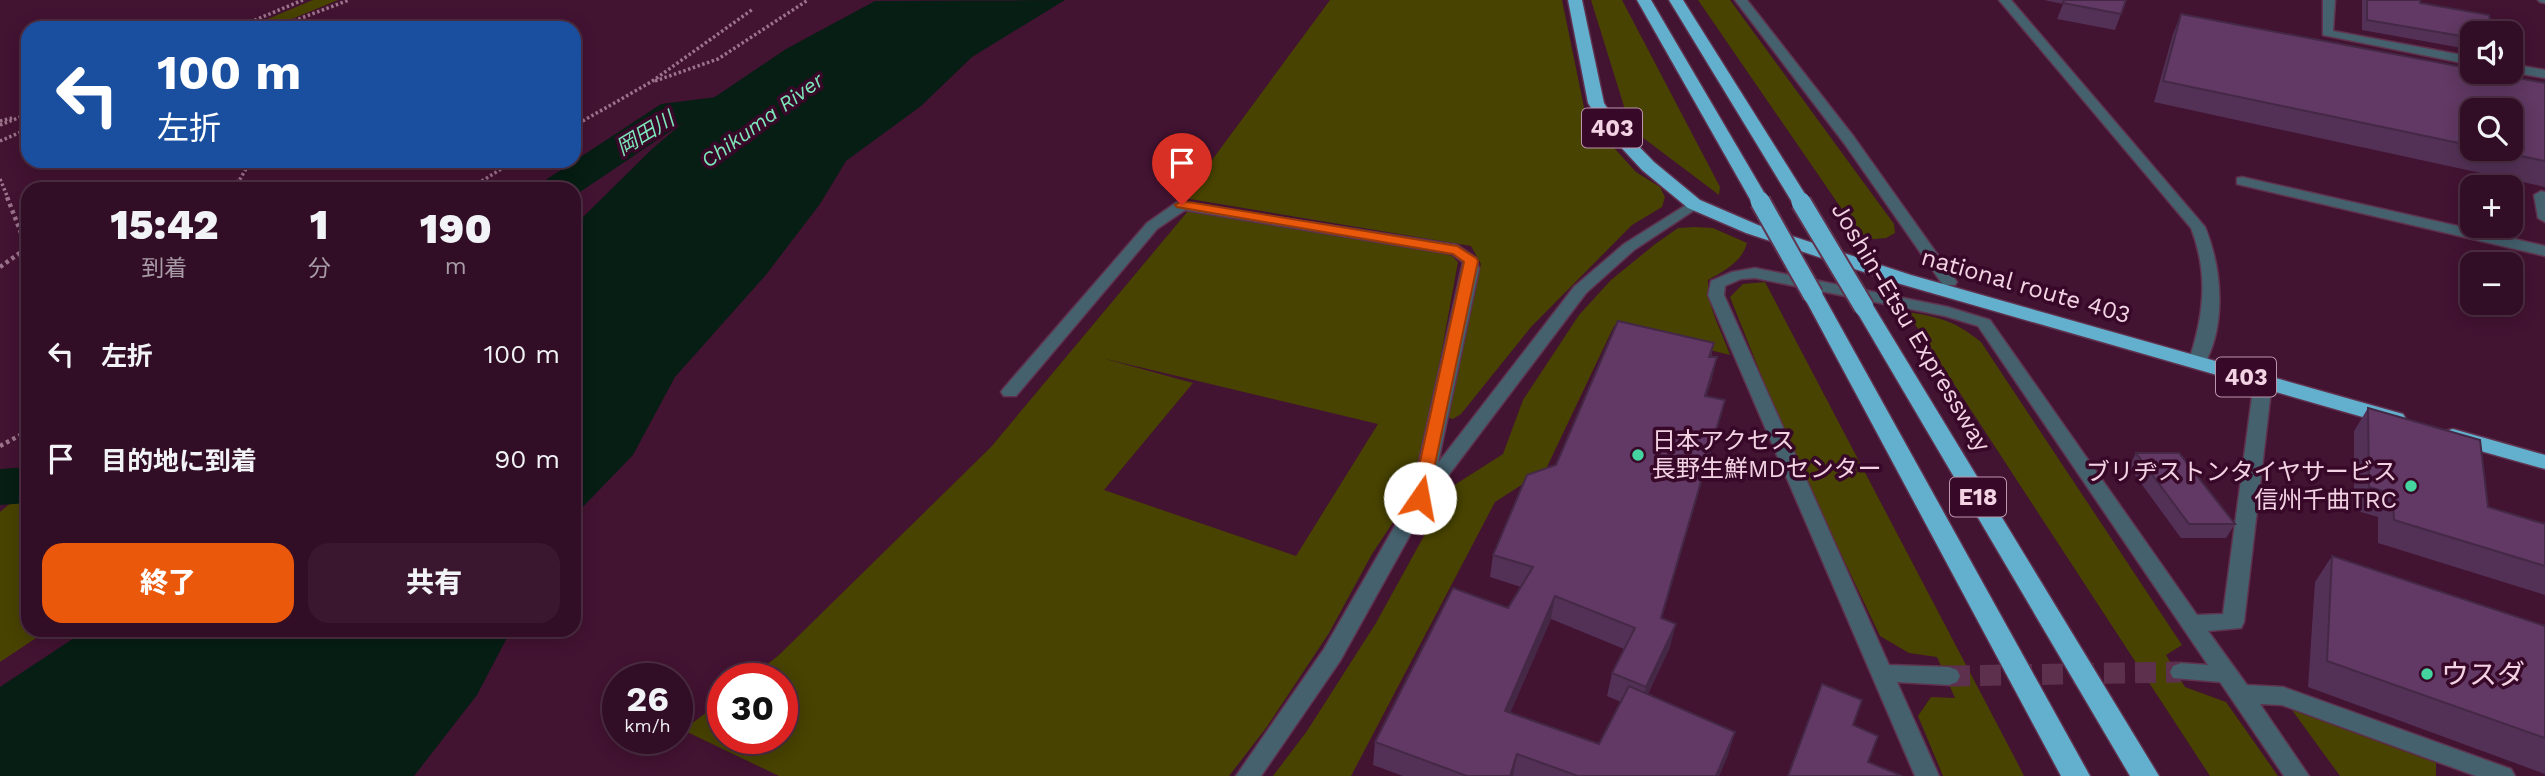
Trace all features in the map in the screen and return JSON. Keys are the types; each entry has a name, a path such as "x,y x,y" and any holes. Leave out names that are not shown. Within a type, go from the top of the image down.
{"highway":[{"name":"national route 403","path":"1575,0 1596,103 1612,128 1648,166 1694,204 1752,229 1845,260 2411,424"},
{"name":"E18","path":"1644,0 1813,295 2076,776"},
{"name":"Joshin-Etsu Expressway","path":"1676,0 1801,202 2146,776"},
{"path":"2438,431 2545,462"},
{"name":"E18","path":"2024,681 2069,776"}],"street":[{"path":"1741,0 1849,140 1949,282"},
{"path":"2005,0 2198,227 2212,262 2214,281 2203,346 2197,363"},
{"path":"2329,0 2327,33 2460,59"},
{"path":"2523,70 2545,75"},
{"path":"2242,181 2545,251"},
{"path":"2545,196 2541,195 2545,218"},
{"path":"1248,776 1332,655 1420,498 1580,289 1629,247 1694,204"},
{"path":"1010,392 1152,226 1182,205 1457,250 1471,261 1471,270 1420,498"},
{"path":"1927,776 1716,295 1717,284 1724,280 1755,273 1948,312 1984,323 2297,776"},
{"path":"2193,623 2233,622 2263,382"},
{"path":"2181,672 2227,674"},
{"path":"1882,673 1949,676"},
{"path":"2241,694 2283,696 2503,776"}],"path":[{"path":"253,21 303,0"},
{"path":"294,21 349,0"},
{"path":"650,82 682,75 723,58 808,0"},
{"path":"581,122 650,82 754,9"},
{"path":"0,123 21,117"},
{"path":"0,141 21,132"},
{"path":"236,182 239,181 244,168"},
{"path":"480,182 503,168"},
{"path":"0,179 21,233"},
{"path":"0,267 21,252"},
{"path":"0,446 21,435"}],"shaded area":[{"path":"313,0 338,0 287,21 263,21"},
{"path":"1330,0 1562,0 1586,117 1636,172 1660,187 1665,197 1662,207 1632,225 1531,327 1461,414 1453,419 1445,417 1444,412 1481,264 1471,246 1184,198"},
{"path":"1591,0 1622,0 1720,187 1719,195 1642,137 1627,116"},
{"path":"1698,0 1730,0 1894,224 1895,233 1886,238 1863,240"},
{"path":"1188,211 1441,253 1452,256 1458,262 1417,486 1372,554 1329,633 1266,728 1229,776 779,776 733,754 798,754 798,663 769,663 991,447","holes":["1102,358 1378,424 1296,556 1104,490 1193,383"]},
{"path":"1678,228 1713,228 1747,243 1737,261 1708,280 1712,309 1730,355 1614,326 1546,469 1495,502 1351,776 1273,776 1307,731 1376,623 1441,505 1456,484 1503,454 1523,400 1579,315 1611,280 1654,245"},
{"path":"1765,282 2024,776 1943,776 1918,716 1931,697 1955,698 1937,657 1909,653 1880,636 1787,440 1730,297 1743,284"},
{"path":"1907,312 1947,321 1981,342 2182,645 2166,655 2185,687 2226,702 2278,776 2210,776"},
{"path":"21,501 21,637 38,637 0,662 0,512 12,502"},
{"path":"2292,710 2436,763 2436,776 2340,776"},
{"path":"707,712 707,742 693,735 693,722"}],"water":[{"name":"Chikuma River","path":"1065,0 972,57 921,106 846,161 820,204 765,276 675,377 633,455 581,509 581,219 652,149 706,103 786,49 875,1"},
{"path":"75,637 507,637 477,695 414,776 0,776 0,687"}],"building":[{"path":"2064,0 2126,0 2121,14 2063,3"},
{"path":"2367,0 2420,0 2420,3 2489,15 2490,21 2460,21 2460,36 2367,20"},
{"path":"2181,14 2460,67 2460,84 2523,84 2523,79 2545,83 2545,161 2523,157 2523,98 2460,98 2460,143 2163,81"},
{"path":"1618,321 1714,343 1709,357 1717,357 1705,396 1725,400 1661,618 1676,624 1646,687 1612,673 1635,628 1555,596 1505,711 1599,744 1629,686 1735,732 1716,776 1578,776 1517,754 1510,776 1467,776 1375,742 1453,588 1508,608 1533,567 1493,555 1527,475 1556,465"},
{"path":"2368,408 2480,440 2488,507 2545,524 2545,566 2394,520 2393,494 2369,487"},
{"path":"2136,453 2179,453 2235,524 2189,524"},
{"name":"ウスダ","path":"2332,556 2545,626 2545,738 2327,661"},
{"path":"1822,684 1862,700 1853,725 1878,736 1868,762 1902,776 1788,776"}],"waterway":[{"name":"岡田川","path":"569,182 674,112 764,102"},
{"name":"岡田川","path":"0,487 21,486"}],"tunnel":[{"path":"1949,676 2181,672"}],"place":[{"name":"日本アクセス 長野生鮮MDセンター","path":"1638,455"},
{"name":"ブリヂストンタイヤサービス 信州千曲TRC","path":"2411,486"},
{"name":"ウスダ","path":"2427,674"}],"route":[{"path":"1182,205 1457,250 1471,261 1420,498"}]}
